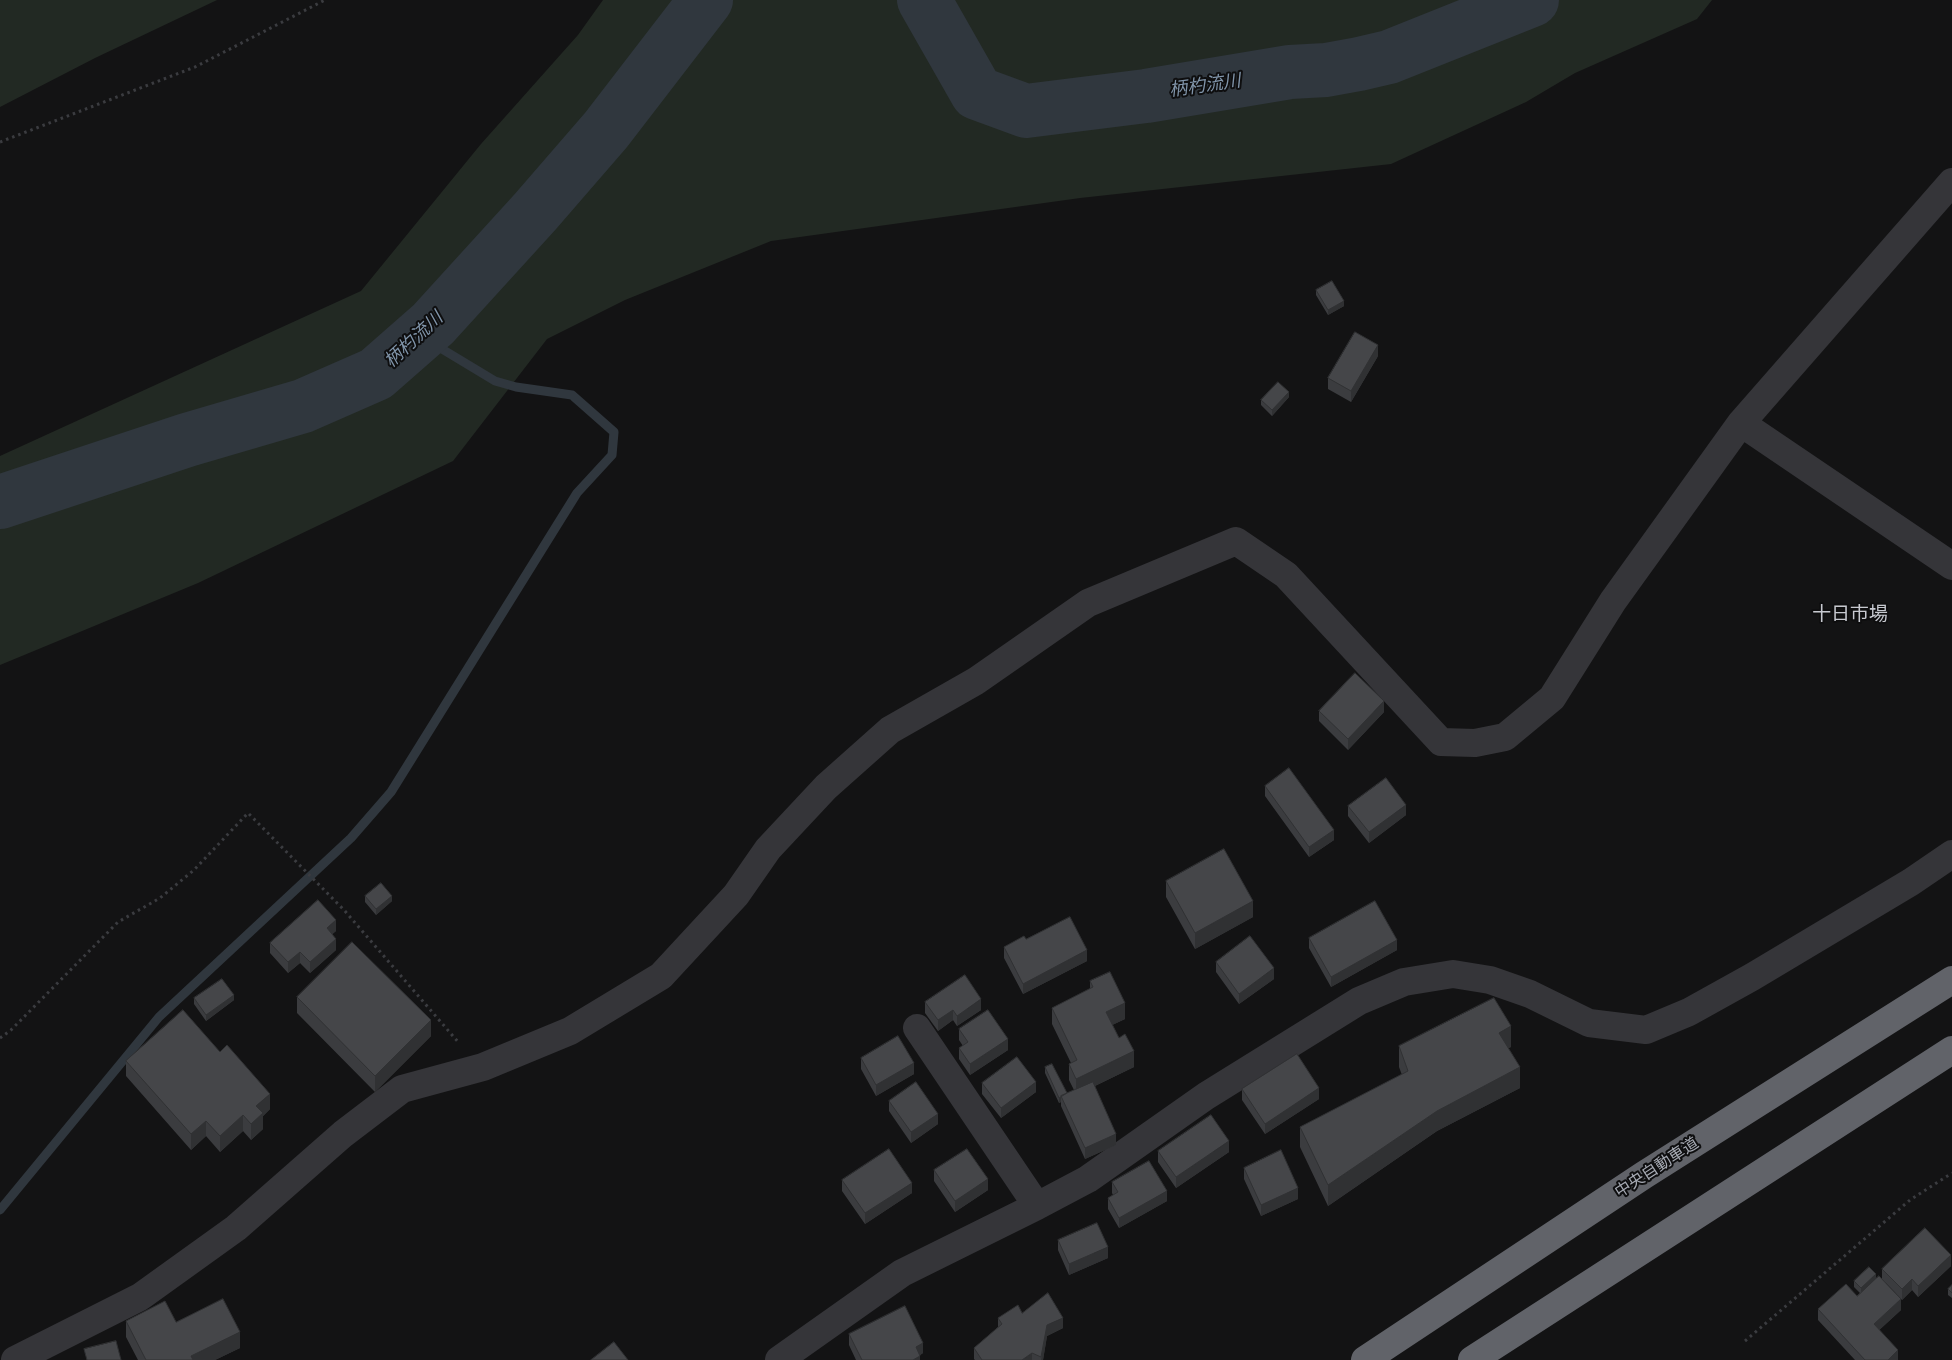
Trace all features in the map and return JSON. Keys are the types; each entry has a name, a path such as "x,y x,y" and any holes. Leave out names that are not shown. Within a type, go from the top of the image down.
{"highway":[{"name":"中央自動車道","path":"1365,1360 1644,1175 1952,980"},
{"path":"1472,1360 1952,1050"}],"street":[{"path":"15,1360 140,1297 236,1228 343,1134 402,1089 483,1067 570,1031 661,976 736,895 768,849 781,835 826,787 890,730 976,681 1088,603 1236,541 1286,575 1441,742 1475,743 1505,737 1552,698 1613,600 1741,423 1952,182"},
{"path":"1741,423 1952,566"},
{"path":"779,1360 902,1273 1088,1179 1206,1096 1359,1001 1404,982 1453,974 1490,980 1530,994 1588,1023 1646,1030 1689,1012 1752,977 1911,882 1952,854"},
{"path":"917,1028 1037,1206"}],"path":[{"path":"0,142 195,67 325,0"},
{"path":"0,1038 11,1030 118,922 160,898 194,870 248,812 344,910 456,1039 483,1067"},
{"path":"1745,1341 1910,1200 1952,1173"}],"shaded area":[{"path":"0,0 217,0 95,58 0,107"},
{"path":"603,0 1712,0 1697,19 1575,73 1526,102 1391,164 1080,198 771,241 625,300 547,339 453,461 198,583 0,665 0,456 361,291 481,144 578,35"}],"building":[{"path":"1332,281 1344,301 1328,310 1316,290"},
{"path":"1355,332 1378,345 1351,391 1328,378"},
{"path":"1278,382 1289,392 1272,410 1261,400"},
{"path":"1355,673 1384,701 1348,739 1319,711"},
{"path":"1289,768 1334,830 1309,847 1265,786"},
{"path":"1386,778 1406,805 1369,832 1348,806"},
{"path":"1224,849 1253,901 1195,933 1166,881"},
{"path":"381,883 392,896 376,909 365,896"},
{"path":"318,900 336,920 327,928 336,939 310,962 300,952 288,962 270,943"},
{"path":"1375,901 1397,940 1331,977 1309,938"},
{"path":"1070,917 1087,950 1023,984 1004,947 1024,936 1026,939"},
{"path":"1250,936 1274,968 1239,994 1216,962"},
{"path":"352,942 431,1020 375,1076 297,997"},
{"path":"1110,972 1125,1003 1106,1012 1119,1038 1125,1034 1134,1051 1076,1079 1069,1064 1077,1060 1052,1008 1093,987 1090,981"},
{"path":"965,975 981,999 957,1016 953,1010 938,1020 925,1002"},
{"path":"222,979 234,995 206,1015 194,998"},
{"path":"1494,998 1511,1026 1499,1033 1520,1067 1437,1111 1328,1185 1300,1127 1408,1071 1399,1046"},
{"path":"183,1010 220,1052 227,1045 270,1094 256,1106 263,1113 251,1124 243,1115 220,1136 206,1121 191,1134 126,1061"},
{"path":"988,1010 1008,1039 970,1064 959,1048 968,1042 959,1029"},
{"path":"898,1036 914,1063 876,1085 861,1058"},
{"path":"1297,1054 1319,1088 1265,1124 1242,1089"},
{"path":"1017,1057 1036,1082 1001,1108 982,1083"},
{"path":"1052,1064 1067,1093 1059,1098 1045,1067"},
{"path":"916,1082 938,1114 911,1132 889,1101"},
{"path":"1093,1082 1116,1134 1085,1148 1061,1096"},
{"path":"1211,1115 1229,1141 1176,1177 1158,1151"},
{"path":"889,1149 912,1183 865,1213 842,1180"},
{"path":"967,1149 988,1179 955,1201 934,1170"},
{"path":"1281,1150 1298,1188 1261,1205 1244,1168"},
{"path":"1149,1161 1167,1191 1119,1218 1108,1198 1118,1192 1112,1182"},
{"path":"1097,1223 1108,1247 1069,1264 1058,1240"},
{"path":"1925,1228 1951,1255 1918,1286 1912,1279 1902,1289 1882,1269"},
{"path":"1869,1267 1876,1274 1861,1288 1854,1281"},
{"path":"1879,1276 1901,1299 1874,1324 1898,1350 1888,1360 1865,1360 1818,1309 1846,1284 1857,1296"},
{"path":"1952,1285 1952,1293 1948,1289"},
{"path":"1048,1293 1063,1318 1047,1325 1041,1357 1032,1353 1022,1360 982,1360 974,1348 1002,1324 998,1318 1018,1305 1022,1313"},
{"path":"223,1299 240,1332 191,1356 193,1360 146,1360 126,1321 165,1301 176,1322"},
{"path":"905,1306 923,1343 916,1347 920,1356 913,1360 862,1360 849,1334"},
{"path":"116,1341 121,1360 87,1360 84,1349"},
{"path":"614,1342 628,1360 591,1360"}],"waterway":[{"name":"柄杓流川","path":"0,502 187,440 303,406 376,374 433,324 535,212 606,130 706,0"},
{"name":"柄杓流川","path":"924,0 977,93 1026,111 1146,96 1290,72 1326,70 1359,64 1389,57 1532,0"},
{"path":"0,1210 159,1017 351,838 391,792 577,493 612,455 614,432 572,395 516,387 495,381 421,335"}],"district":[{"name":"十日市場","path":"1850,615"}]}
